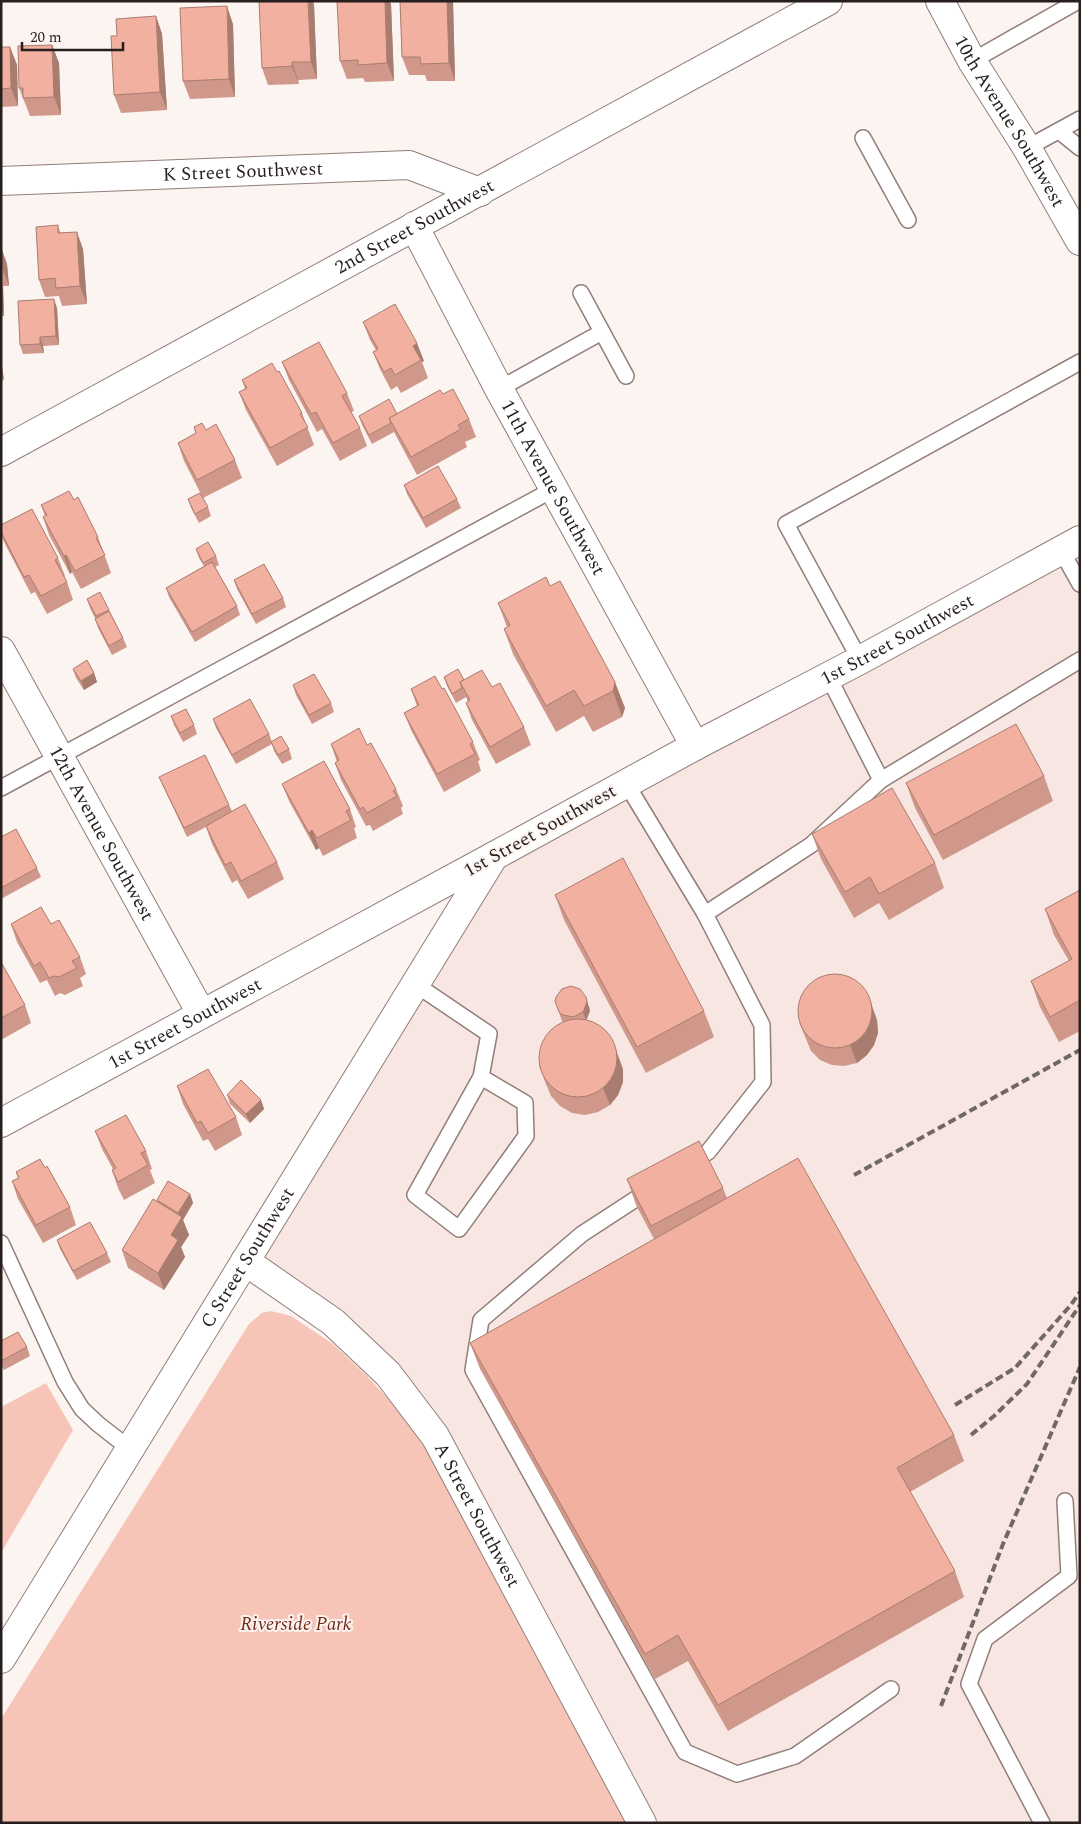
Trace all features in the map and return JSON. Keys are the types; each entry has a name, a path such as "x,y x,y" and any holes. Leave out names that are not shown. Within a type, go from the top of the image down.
{"street":[{"name":"2nd Street Southwest","path":"1,452 828,1"},
{"name":"10th Avenue Southwest","path":"940,1 972,61 1027,148 1080,241"},
{"name":"K Street Southwest","path":"1,180 409,166 480,192"},
{"name":"11th Avenue Southwest","path":"414,226 499,388 695,746"},
{"name":"1st Street Southwest","path":"1,1123 626,783 860,660 1070,545"},
{"name":"12th Avenue Southwest","path":"1,651 201,1014"},
{"name":"C Street Southwest","path":"1,1659 494,856"},
{"name":"A Street Southwest","path":"245,1261 333,1322 388,1374 435,1436 642,1823"}],"lane":[{"path":"972,61 1078,1"},
{"path":"1027,148 1080,119"},
{"path":"1059,131 1080,148"},
{"path":"863,138 908,220"},
{"path":"581,293 626,376"},
{"path":"499,388 602,332"},
{"path":"860,660 786,524 1080,362"},
{"path":"1,788 554,489"},
{"path":"1070,545 1080,584"},
{"path":"705,914 811,846 881,780 1080,660"},
{"path":"828,676 881,780"},
{"path":"626,783 705,914 762,1026 763,1082 708,1152 677,1172"},
{"path":"415,984 489,1034 482,1077 415,1195 459,1229 526,1136 525,1103 482,1077"},
{"path":"661,1182 582,1234 481,1320 472,1370 685,1752 736,1774 795,1756 891,1689"},
{"path":"1,1243 65,1382 82,1409 130,1449"},
{"path":"1042,1823 969,1684 985,1639 1069,1576 1065,1502"}],"shaded area":[{"path":"1080,540 1080,1823 642,1823 388,1374 245,1261 494,856"}],"green space":[{"name":"Riverside Park","path":"271,1311 291,1316 333,1344 366,1375 405,1417 427,1451 478,1542 629,1823 1,1823 1,1719 249,1324 262,1313"},
{"path":"46,1383 73,1430 1,1553 1,1407"}],"building":[{"path":"259,1 308,1 311,62 292,62 292,66 262,68"},
{"path":"337,1 385,1 387,63 358,65 358,60 340,61"},
{"path":"400,1 447,1 449,63 421,64 420,57 402,57"},
{"path":"227,6 229,79 183,81 180,8"},
{"path":"156,16 160,92 114,95 111,36 117,36 116,19"},
{"path":"52,45 54,97 23,98 23,88 19,88 18,46"},
{"path":"1,47 10,47 11,88 1,89"},
{"path":"58,225 58,233 77,232 80,286 56,288 55,278 39,280 36,227"},
{"path":"54,299 56,336 40,337 40,344 20,345 18,301"},
{"path":"395,304 417,343 413,346 421,360 395,375 391,368 384,372 373,352 378,349 363,322"},
{"path":"319,342 347,393 342,396 360,428 333,443 316,412 311,414 282,362"},
{"path":"272,363 277,372 279,371 308,427 270,448 239,392 247,388 242,380"},
{"path":"453,389 469,419 458,425 461,429 411,457 389,418 440,390 443,394"},
{"path":"389,399 397,414 389,418 391,423 369,435 359,416"},
{"path":"202,423 206,430 216,424 235,460 197,480 178,443 196,433 194,427"},
{"path":"438,466 457,499 423,518 404,485"},
{"path":"69,491 74,500 78,497 105,555 75,571 66,555 64,556 43,517 47,515 41,505"},
{"path":"200,493 208,507 195,514 188,499"},
{"path":"32,509 58,558 55,560 67,582 41,596 29,575 24,577 1,532 1,525"},
{"path":"208,542 216,556 203,563 196,549"},
{"path":"212,562 237,606 192,632 166,588"},
{"path":"264,564 283,598 252,614 234,580"},
{"path":"546,577 550,586 560,581 615,682 613,691 584,706 574,690 546,706 504,629 510,625 498,603"},
{"path":"100,592 109,610 96,616 87,599"},
{"path":"109,611 123,638 109,646 95,619"},
{"path":"87,660 94,673 81,681 73,669"},
{"path":"458,669 464,680 460,682 462,688 452,694 444,677"},
{"path":"482,670 492,687 500,683 524,727 490,747 466,703 470,700 460,682"},
{"path":"314,674 331,703 309,715 293,685"},
{"path":"435,676 442,689 444,688 473,742 470,744 475,754 437,774 404,713 419,705 411,689"},
{"path":"250,699 269,734 232,755 213,719"},
{"path":"186,709 194,725 180,733 171,716"},
{"path":"1016,724 1044,776 934,835 906,783"},
{"path":"359,728 367,745 371,743 396,789 393,791 397,796 367,813 363,807 360,809 335,763 339,760 331,744"},
{"path":"281,736 289,749 278,755 271,742"},
{"path":"205,755 229,805 184,828 159,777"},
{"path":"324,761 350,809 346,811 351,820 317,838 312,830 309,833 282,784"},
{"path":"892,788 935,863 879,894 870,877 845,892 812,834"},
{"path":"245,804 277,862 241,881 231,862 225,865 206,826"},
{"path":"16,829 37,868 1,888 1,837"},
{"path":"623,858 704,1011 637,1047 555,895"},
{"path":"1080,890 1080,1000 1050,1017 1031,981 1072,959 1045,909"},
{"path":"41,907 51,924 59,920 80,957 72,961 77,968 59,977 49,978 40,962 34,966 11,924"},
{"path":"1,962 25,1005 1,1018"},
{"path":"835,974 849,977 861,985 869,997 872,1011 869,1025 861,1037 849,1045 835,1048 821,1045 809,1037 801,1025 798,1011 801,997 809,985 821,977"},
{"path":"571,986 580,989 587,1002 583,1012 573,1017 559,1012 555,1001 562,989"},
{"path":"578,1019 593,1022 610,1036 614,1043 617,1058 614,1073 600,1090 593,1094 578,1097 563,1094 546,1080 542,1073 539,1058 542,1043 556,1026 563,1022"},
{"path":"208,1069 236,1117 208,1133 201,1121 197,1123 177,1086"},
{"path":"241,1080 261,1100 246,1114 227,1095"},
{"path":"126,1115 146,1151 141,1153 148,1165 118,1182 112,1170 116,1168 95,1131"},
{"path":"699,1141 723,1188 651,1226 627,1179"},
{"path":"798,1158 954,1435 897,1468 955,1571 718,1705 678,1635 645,1654 470,1343"},
{"path":"40,1159 45,1168 47,1166 70,1207 36,1225 12,1181 19,1178 16,1172"},
{"path":"168,1181 190,1194 178,1213 157,1200"},
{"path":"153,1199 182,1217 171,1235 178,1240 158,1273 122,1250"},
{"path":"90,1222 107,1253 73,1271 57,1240"},
{"path":"18,1332 27,1347 1,1361 1,1341"}],"railway":[{"path":"854,1175 1080,1050"},
{"path":"955,1405 1015,1368 1080,1292"},
{"path":"971,1435 1027,1384 1080,1305"},
{"path":"941,1706 1003,1544 1080,1367"}]}
